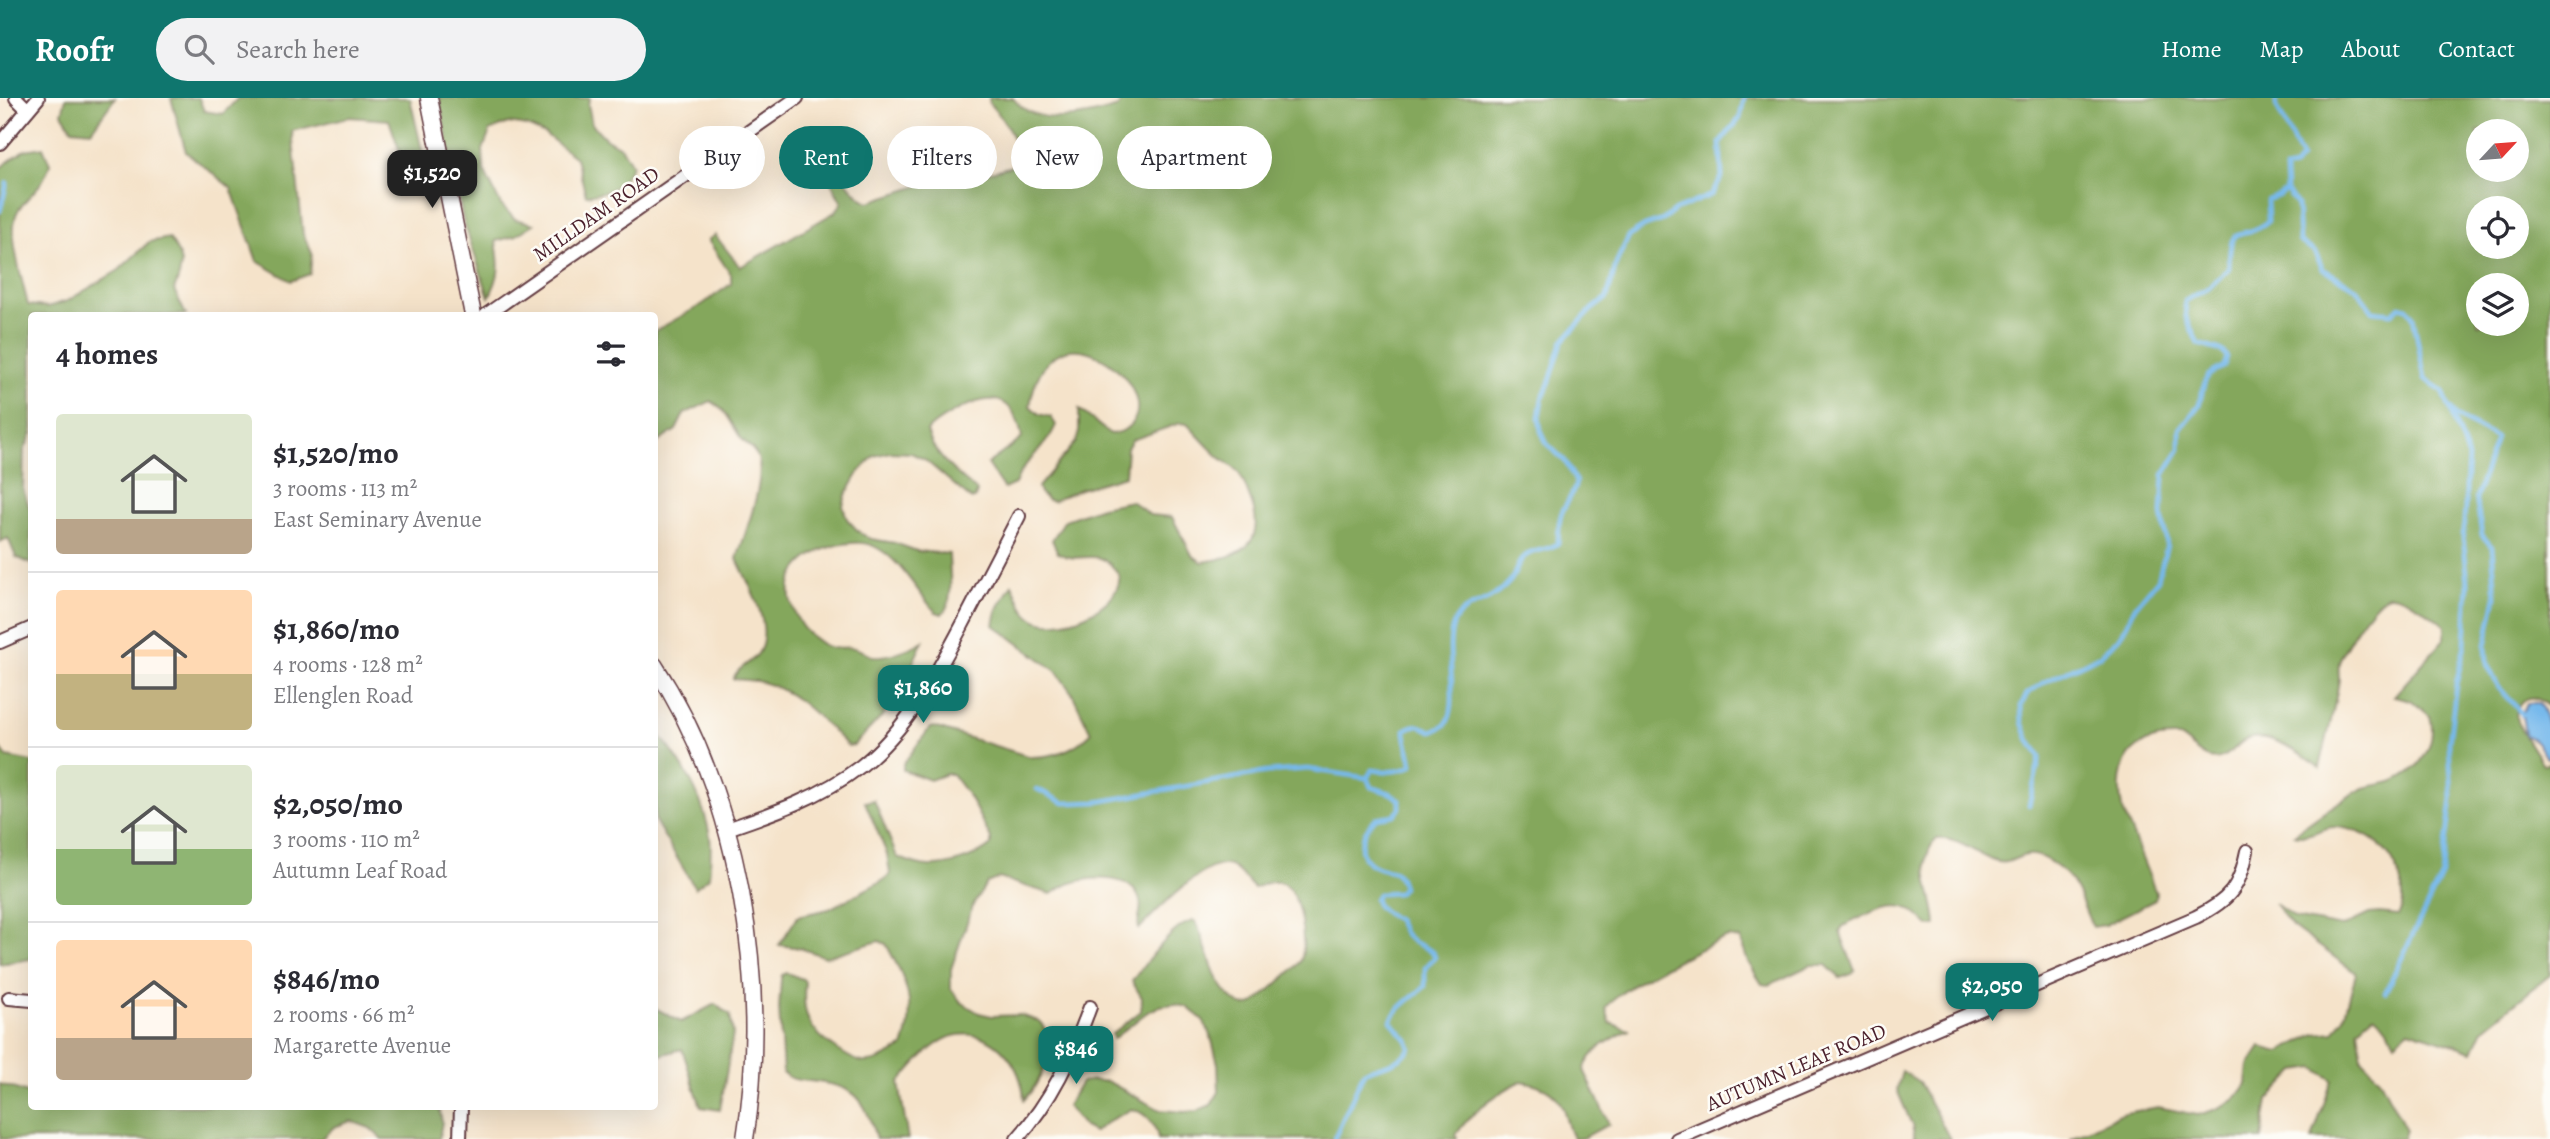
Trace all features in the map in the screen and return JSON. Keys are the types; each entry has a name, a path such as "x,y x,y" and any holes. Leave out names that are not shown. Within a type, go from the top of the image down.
{"street":[{"path":"16,98 28,110"},
{"path":"0,144 38,98"},
{"path":"429,98 472,312"},
{"name":"MILLDAM ROAD","path":"490,312 797,98"},
{"path":"727,829 785,809 819,793 860,766 889,741 910,715 940,668 1019,516"},
{"path":"0,642 28,630"},
{"path":"658,672 688,728 727,829 740,887 750,946 754,1009 753,1070 745,1139"},
{"name":"AUTUMN LEAF ROAD","path":"1678,1139 2216,907 2242,877 2247,850"},
{"path":"9,998 28,1000"},
{"path":"1017,1139 1036,1118 1062,1077 1090,1007"},
{"path":"460,1139 461,1110"}],"green space":[{"path":"66,98 115,98 91,131 72,129 62,113"},
{"path":"171,98 199,98 204,111 223,114 238,98 410,98 427,172 420,191 408,176 389,120 349,117 292,131 303,234 312,253 310,274 291,281 257,261 231,188 186,152"},
{"path":"439,98 590,98 588,104 592,124 605,138 622,148 632,165 614,188 586,195 576,158 545,134 527,126 508,123 490,131 483,150 484,171 501,205 515,219 534,224 515,236 496,241 498,270 489,297 463,220"},
{"path":"989,98 1013,98 1023,108 1035,114 1062,118 1118,107 1122,98 2550,98 2550,710 2545,703 2533,698 2522,701 2516,713 2518,724 2543,764 2550,763 2550,856 2547,869 2550,876 2550,975 2483,1029 2473,1051 2409,1030 2395,1042 2387,1027 2374,1015 2358,1029 2362,1059 2378,1076 2406,1130 2403,1139 2312,1139 2332,1080 2315,1068 2296,1071 2268,1100 2262,1139 2070,1139 2120,1114 2158,1107 2198,1115 2217,1109 2235,1100 2247,1084 2249,1065 2261,1047 2280,1052 2315,1034 2334,1032 2344,1017 2356,973 2292,926 2274,903 2295,918 2342,927 2369,914 2398,915 2401,908 2403,891 2398,872 2379,844 2359,833 2336,827 2308,834 2294,834 2362,789 2403,777 2419,764 2429,747 2432,727 2430,716 2411,700 2394,696 2445,638 2445,626 2410,602 2389,595 2368,614 2341,656 2335,701 2320,768 2283,744 2261,738 2242,742 2227,754 2214,759 2197,752 2179,737 2149,741 2130,755 2120,778 2122,808 2156,893 2155,900 2105,925 2093,927 2072,882 2048,860 2027,855 2007,862 1998,862 1951,840 1937,839 1930,848 1926,869 1936,925 1929,926 1912,911 1895,906 1877,910 1843,926 1840,932 1855,971 1852,974 1840,978 1826,965 1811,965 1769,985 1762,984 1748,962 1740,939 1728,937 1662,968 1614,999 1606,1008 1610,1023 1629,1030 1597,1050 1584,1070 1609,1124 1583,1138 1572,1137 1563,1109 1555,1096 1544,1088 1521,1081 1493,1097 1477,1111 1462,1126 1456,1135 1457,1139 1158,1139 1150,1120 1132,1109 1094,1132 1084,1127 1067,1106 1081,1082 1109,1082 1160,1110 1185,1112 1197,1111 1211,1105 1219,1092 1218,1064 1210,1033 1202,1019 1187,1007 1174,1004 1160,1006 1146,1013 1113,1039 1112,1034 1141,1011 1142,998 1132,981 1160,945 1178,928 1195,921 1220,984 1235,1001 1246,1006 1260,998 1301,960 1301,920 1290,889 1277,882 1254,888 1233,868 1220,865 1195,877 1139,929 1140,901 1136,892 1121,882 1090,879 1068,884 1051,894 999,878 987,883 973,905 951,969 951,989 961,1002 979,1013 992,1016 1020,1015 1039,1021 1047,1032 1049,1044 1043,1070 1024,1100 1018,1074 1004,1052 995,1044 972,1035 949,1037 925,1054 899,1083 908,1139 876,1139 867,1112 855,1095 837,1086 795,1079 783,1073 779,1008 781,979 782,975 787,973 803,979 804,1004 809,1022 820,1036 840,1052 867,1062 884,1058 903,1047 909,1018 908,994 886,944 879,941 825,957 800,948 779,945 798,916 829,909 886,879 890,874 887,854 865,802 874,800 897,857 917,864 944,865 962,860 991,845 991,839 970,798 952,774 930,780 903,770 903,764 930,728 1031,757 1064,751 1091,733 1072,693 1056,671 994,625 997,610 1012,584 1025,611 1042,622 1056,623 1087,615 1111,597 1118,586 1119,575 1111,565 1097,557 1075,558 1058,553 1052,540 1065,520 1101,507 1131,501 1150,515 1172,517 1192,555 1202,562 1228,556 1247,546 1256,528 1251,501 1236,470 1219,457 1187,424 1180,423 1132,440 1127,448 1125,476 1080,489 1053,501 1040,493 1038,487 1076,442 1079,409 1110,434 1127,428 1137,410 1133,391 1120,373 1102,358 1080,350 1059,354 1041,371 1030,406 1039,414 1051,417 1056,425 1015,484 1004,489 987,464 1022,438 1013,412 998,401 989,400 967,406 927,431 941,457 977,491 975,499 971,499 924,459 911,453 890,452 874,456 860,471 846,495 843,506 847,519 859,532 871,539 895,543 917,551 949,554 950,595 942,614 936,612 888,555 879,549 859,543 826,549 797,568 790,588 791,600 802,627 818,641 835,648 851,647 878,656 899,652 923,641 900,691 888,710 854,745 848,746 808,708 786,692 761,682 733,679 738,671 756,656 763,642 762,617 737,559 758,490 759,463 756,454 741,438 725,413 711,401 684,414 676,430 658,442 658,329 703,304 731,284 731,275 708,240 715,235 740,267 835,212 842,203 834,189 853,189 869,202 909,189 997,189 997,170 1011,166 1011,189 1103,189 1103,126 1011,126 1011,136 989,103"},
{"path":"43,147 50,164 40,184 19,209 15,218 16,256 28,305 48,307 67,301 119,270 149,242 169,238 180,257 180,275 174,290 185,312 28,312 28,442 24,451 23,489 28,503 28,563 16,557 8,538 0,542 0,168 24,150"},
{"path":"658,737 661,737 685,772 707,823 711,846 709,877 695,888 658,826"},
{"path":"0,748 7,757 28,761 28,959 0,964"},
{"path":"715,1004 730,1015 733,1034 720,1110 701,1107 682,1049 658,1056 658,1010 681,1022"},
{"path":"1902,1071 1919,1082 1950,1139 1915,1139 1897,1090"},
{"path":"0,1084 28,1093 28,1110 440,1110 442,1122 439,1139 382,1139 370,1128 351,1121 334,1127 321,1139 0,1139"}],"water":[{"path":"2527,703 2539,703 2543,710 2549,729 2550,757 2547,758 2536,743 2525,735 2522,714"}],"waterway":[{"path":"1334,1139 1364,1072 1402,1057 1410,1047 1391,1021 1401,1007 1425,986 1425,968 1435,957 1432,951 1413,942 1397,920 1378,907 1375,899 1378,894 1398,893 1403,887 1395,872 1370,864 1361,845 1370,824 1376,818 1394,815 1400,808 1400,800 1390,793 1371,787 1367,778 1372,770 1398,771 1412,765 1405,730 1412,726 1437,730 1445,725 1450,717 1451,636 1453,625 1460,614 1489,599 1503,588 1511,580 1524,557 1558,543 1561,516 1576,482 1565,461 1547,444 1539,417 1542,399 1562,342 1590,311 1607,298 1617,261 1629,236 1645,226 1663,220 1675,210 1711,195 1722,177 1720,143 1740,118 1744,98"},
{"path":"2029,805 2040,757 2022,722 2021,706 2027,694 2044,682 2099,656 2121,636 2135,607 2158,579 2167,545 2162,514 2164,475 2180,449 2180,429 2199,405 2205,381 2209,375 2224,366 2227,357 2222,351 2198,344 2186,317 2185,301 2210,287 2229,268 2234,237 2268,221 2267,200 2286,190 2285,169 2294,167 2301,158 2276,105 2276,98"},
{"path":"0,211 7,183"},
{"path":"2286,190 2297,204 2299,241 2314,251 2323,269 2356,288 2373,311 2392,313 2400,306 2407,308 2413,317 2425,379 2443,391 2468,458 2463,537 2468,582 2465,644 2456,684 2449,743 2452,799 2442,874 2385,993"},
{"path":"2451,409 2456,416 2496,438 2476,498 2482,535 2492,547 2496,597 2486,645 2487,664 2498,686 2522,714"},
{"path":"1037,789 1064,803 1097,802 1267,772 1308,769 1367,778"}]}
